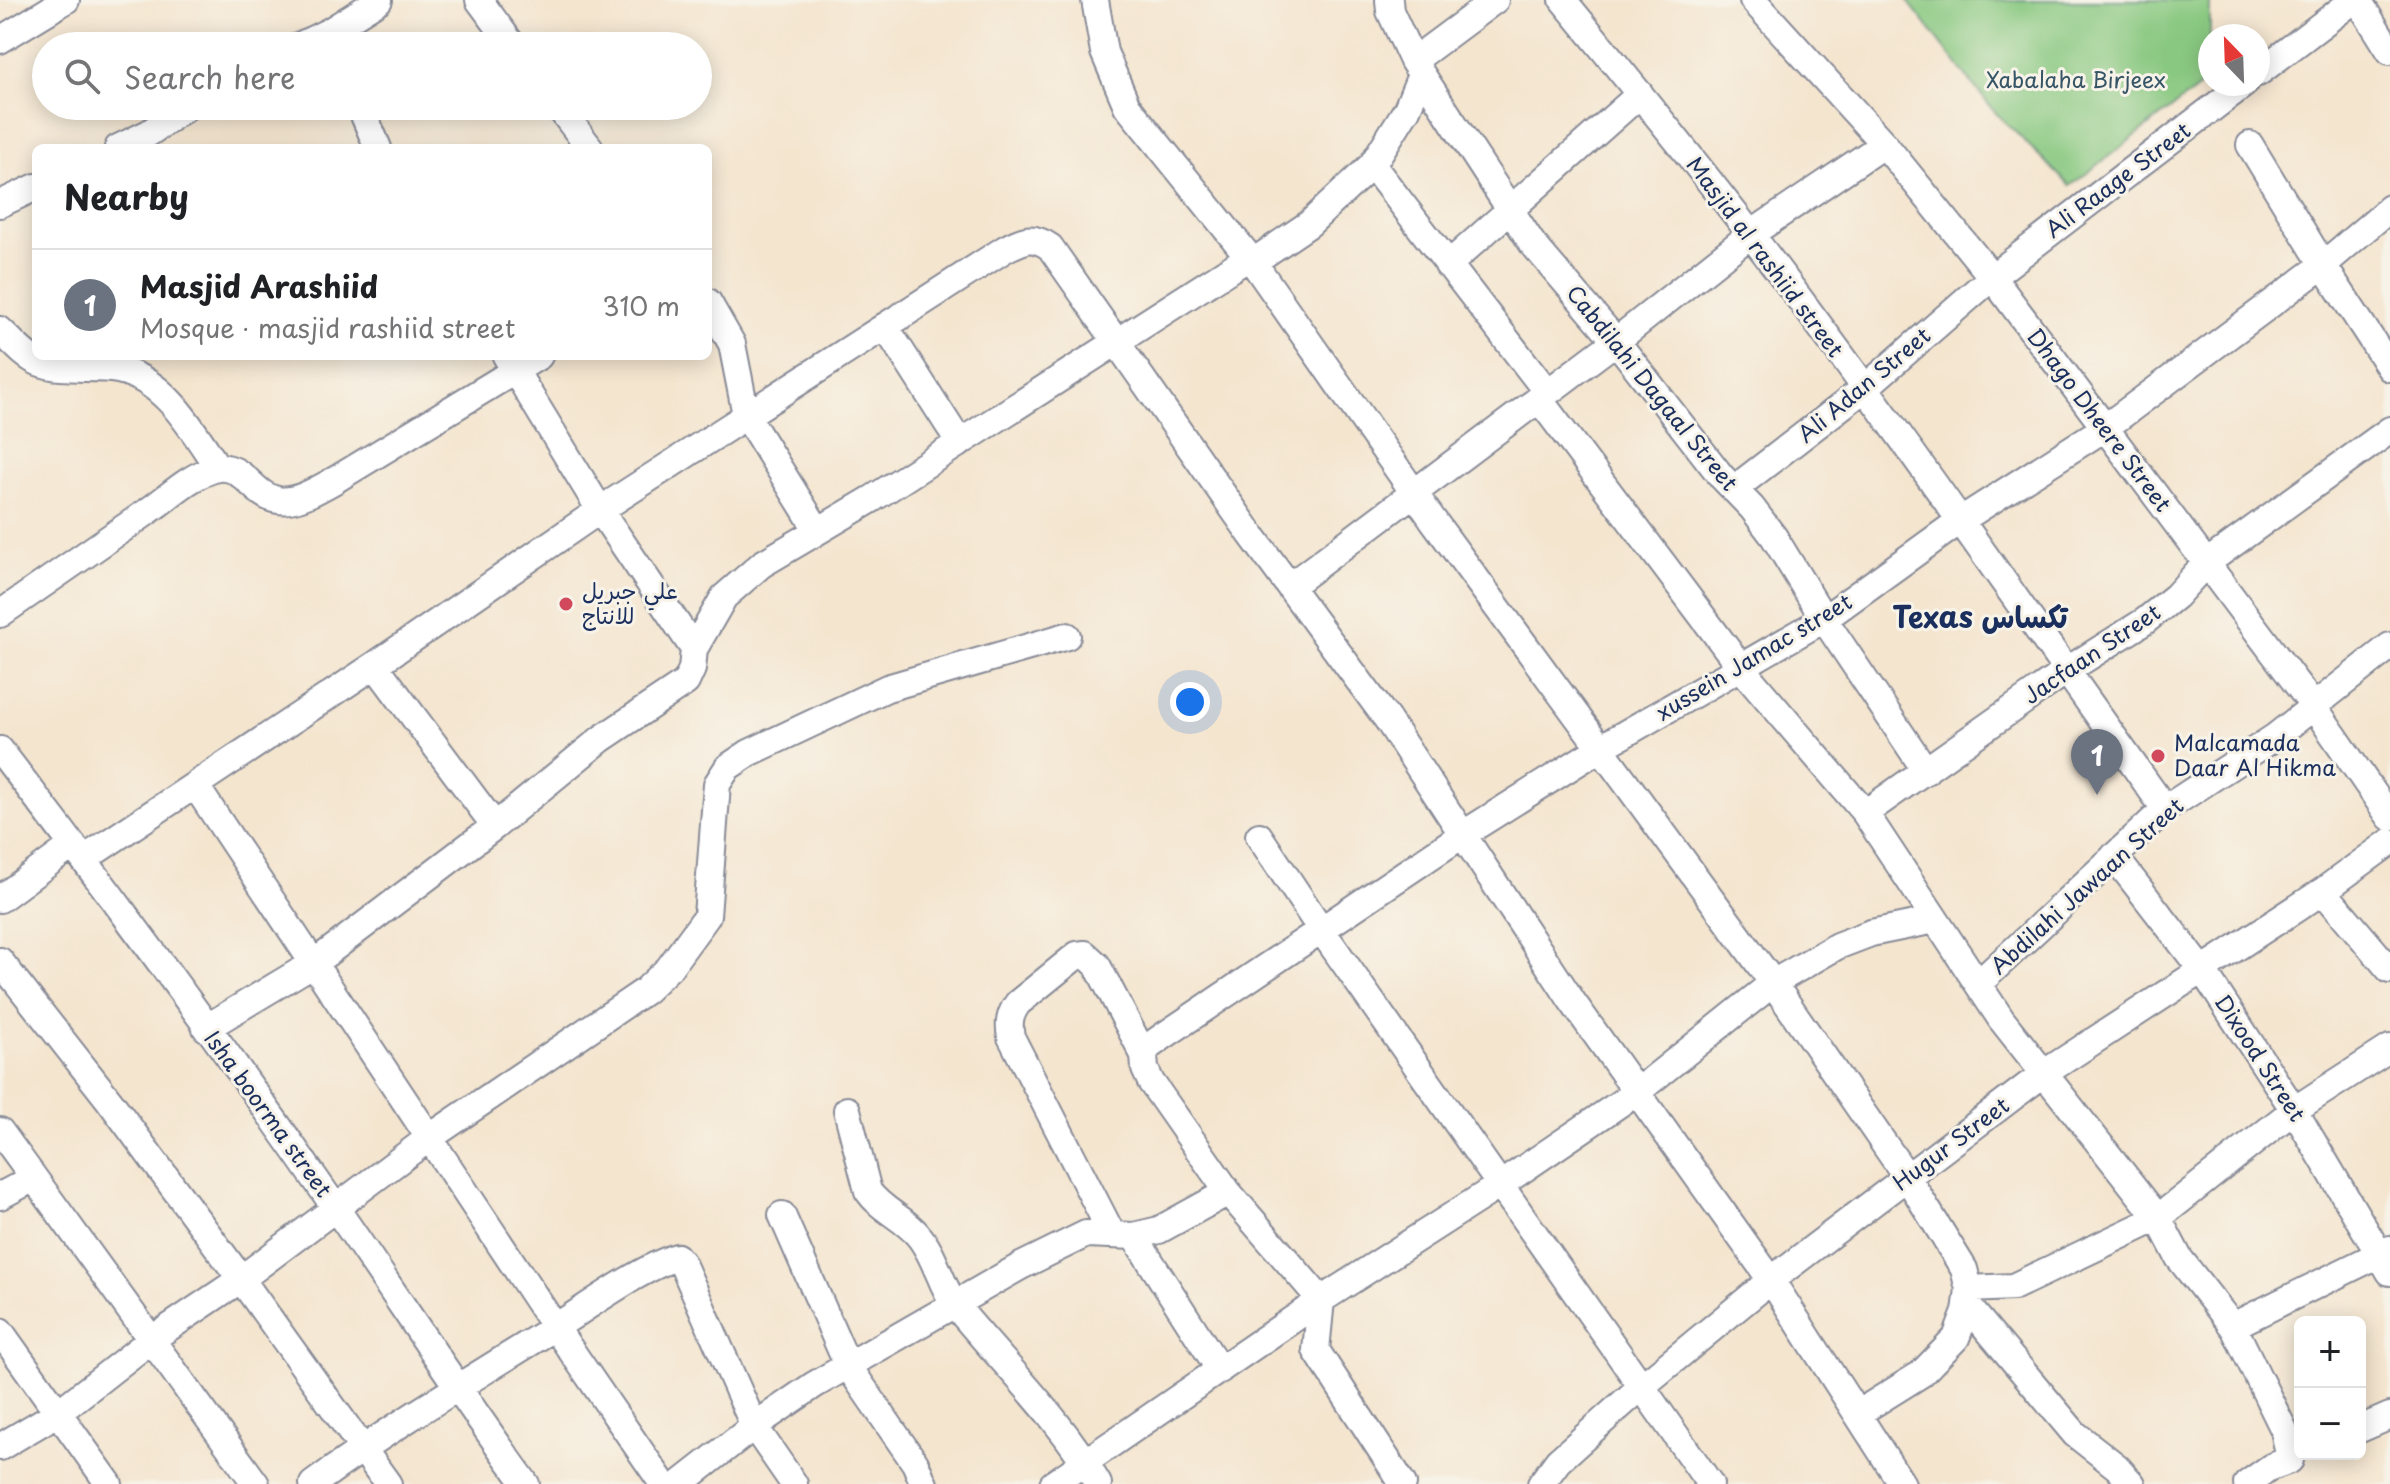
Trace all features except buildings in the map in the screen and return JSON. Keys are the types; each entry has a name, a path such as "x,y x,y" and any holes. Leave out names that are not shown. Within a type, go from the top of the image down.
{"street":[{"path":"0,40 66,0"},
{"path":"341,32 379,0"},
{"path":"479,0 503,32"},
{"path":"1095,0 1104,52 1127,106 1251,260 1415,494 1773,983 1907,1177 1964,1269 1968,1297 1956,1338 1921,1374 1857,1414"},
{"name":"Cabdilahi Dagaal Street","path":"1389,0 1390,11 1417,68 1532,243 1616,341 1721,476 1774,537 1824,619 1926,771"},
{"path":"206,1028 314,963 495,826 601,739 686,682 692,669 694,649 724,597 762,564 1309,224 1372,165 1407,109 1417,68 1495,0"},
{"name":"Masjid al rashiid street","path":"1563,0 1751,234 1961,520 2165,809"},
{"name":"Dhago Dheere Street","path":"1753,0 1884,144 1992,277 2314,707 2390,817"},
{"path":"2270,64 2356,0 2390,51"},
{"path":"1448,265 1640,94"},
{"name":"Ali Raage Street","path":"1992,277 2228,96"},
{"path":"155,140 174,120"},
{"path":"366,120 376,144"},
{"path":"569,120 587,144"},
{"path":"1290,586 1616,341 1751,234 1884,144"},
{"path":"2250,145 2390,368"},
{"path":"1372,165 1742,669 1865,813 1978,984 2043,1074 2158,1218 2179,1258 2234,1328 2284,1430 2285,1466 2247,1484"},
{"path":"0,204 32,189"},
{"name":"xussein Jamac street","path":"1144,1055 1148,1047 1162,1037 1462,835 1602,747 1824,619 1961,520 2106,427 2323,265 2390,208"},
{"path":"0,899 195,785 600,510 885,326 1026,238 1039,240 1050,247 1387,719 1572,1001 1771,1280 1902,1484"},
{"name":"Ali Adan Street","path":"1734,489 1865,388 1992,277"},
{"path":"712,309 732,344 746,415 818,531"},
{"path":"885,326 960,443"},
{"path":"0,330 32,358"},
{"path":"35,360 63,367 123,363 182,414 218,468"},
{"path":"0,614 192,478 218,468 240,472 260,492 277,500 303,497 335,480 511,364 600,510 694,649"},
{"name":"Jacfaan Street","path":"1865,813 2066,671 2145,621 2176,596 2205,564 2390,430"},
{"path":"0,1447 59,1412 152,1339 241,1279 429,1138 623,1006 669,968 707,916 717,784 728,767 749,753 887,688 1067,636"},
{"name":"Abdilahi Jawaan Street","path":"1978,984 2165,809 2264,745 2390,646"},
{"path":"375,665 495,826"},
{"name":"Isha boorma street","path":"0,750 79,852 336,1209 456,1388 526,1484"},
{"path":"195,785 663,1484"},
{"path":"1259,836 1322,931 1710,1484"},
{"name":"Hugur Street","path":"1541,1484 1558,1461 1641,1387 1771,1280 2043,1074 2323,891 2390,842"},
{"name":"Dixood Street","path":"2114,856 2203,971 2387,1259"},
{"path":"2323,891 2390,970"},
{"path":"1053,1484 1092,1473 1220,1370 1638,1091 1773,983 1837,946 1871,933 1935,920"},
{"path":"1220,1370 1123,1235 1011,1037 1008,1026 1011,1013 1018,1003 1077,955 1085,954 1097,965 1144,1055 1145,1069 1151,1082 1228,1192 1321,1300 1316,1350 1403,1484"},
{"path":"0,961 109,1100 388,1484"},
{"path":"1968,1297 2013,1287 2158,1218 2294,1110 2390,1048"},
{"path":"847,1110 868,1191 874,1200 919,1236 954,1303 1035,1394 1092,1473"},
{"path":"0,1131 256,1484"},
{"path":"0,1196 34,1178"},
{"path":"680,1484 754,1426 848,1366 1057,1247 1086,1234 1123,1235 1159,1230 1228,1192"},
{"path":"782,1215 848,1366 915,1463 924,1484"},
{"path":"313,1484 456,1388 643,1274 677,1257 754,1426 794,1484"},
{"path":"2234,1328 2245,1320 2387,1259"},
{"path":"1968,1297 2075,1434 2117,1467 2132,1484"},
{"path":"0,1331 109,1484"},
{"path":"2366,1426 2390,1416"}],"green space":[{"name":"Xabalaha Birjeex","path":"1907,0 2210,0 2210,24 2198,24 2198,88 2070,186 1993,110"}],"place":[{"name":"علي جبريل للانتاج","path":"566,604"},
{"name":"Malcamada Daar Al Hikma","path":"2158,756"},
{"name":"Masjid Arashiid","path":"2097,795"}],"district":[{"name":"Texas تكساس","path":"1980,618"}]}
